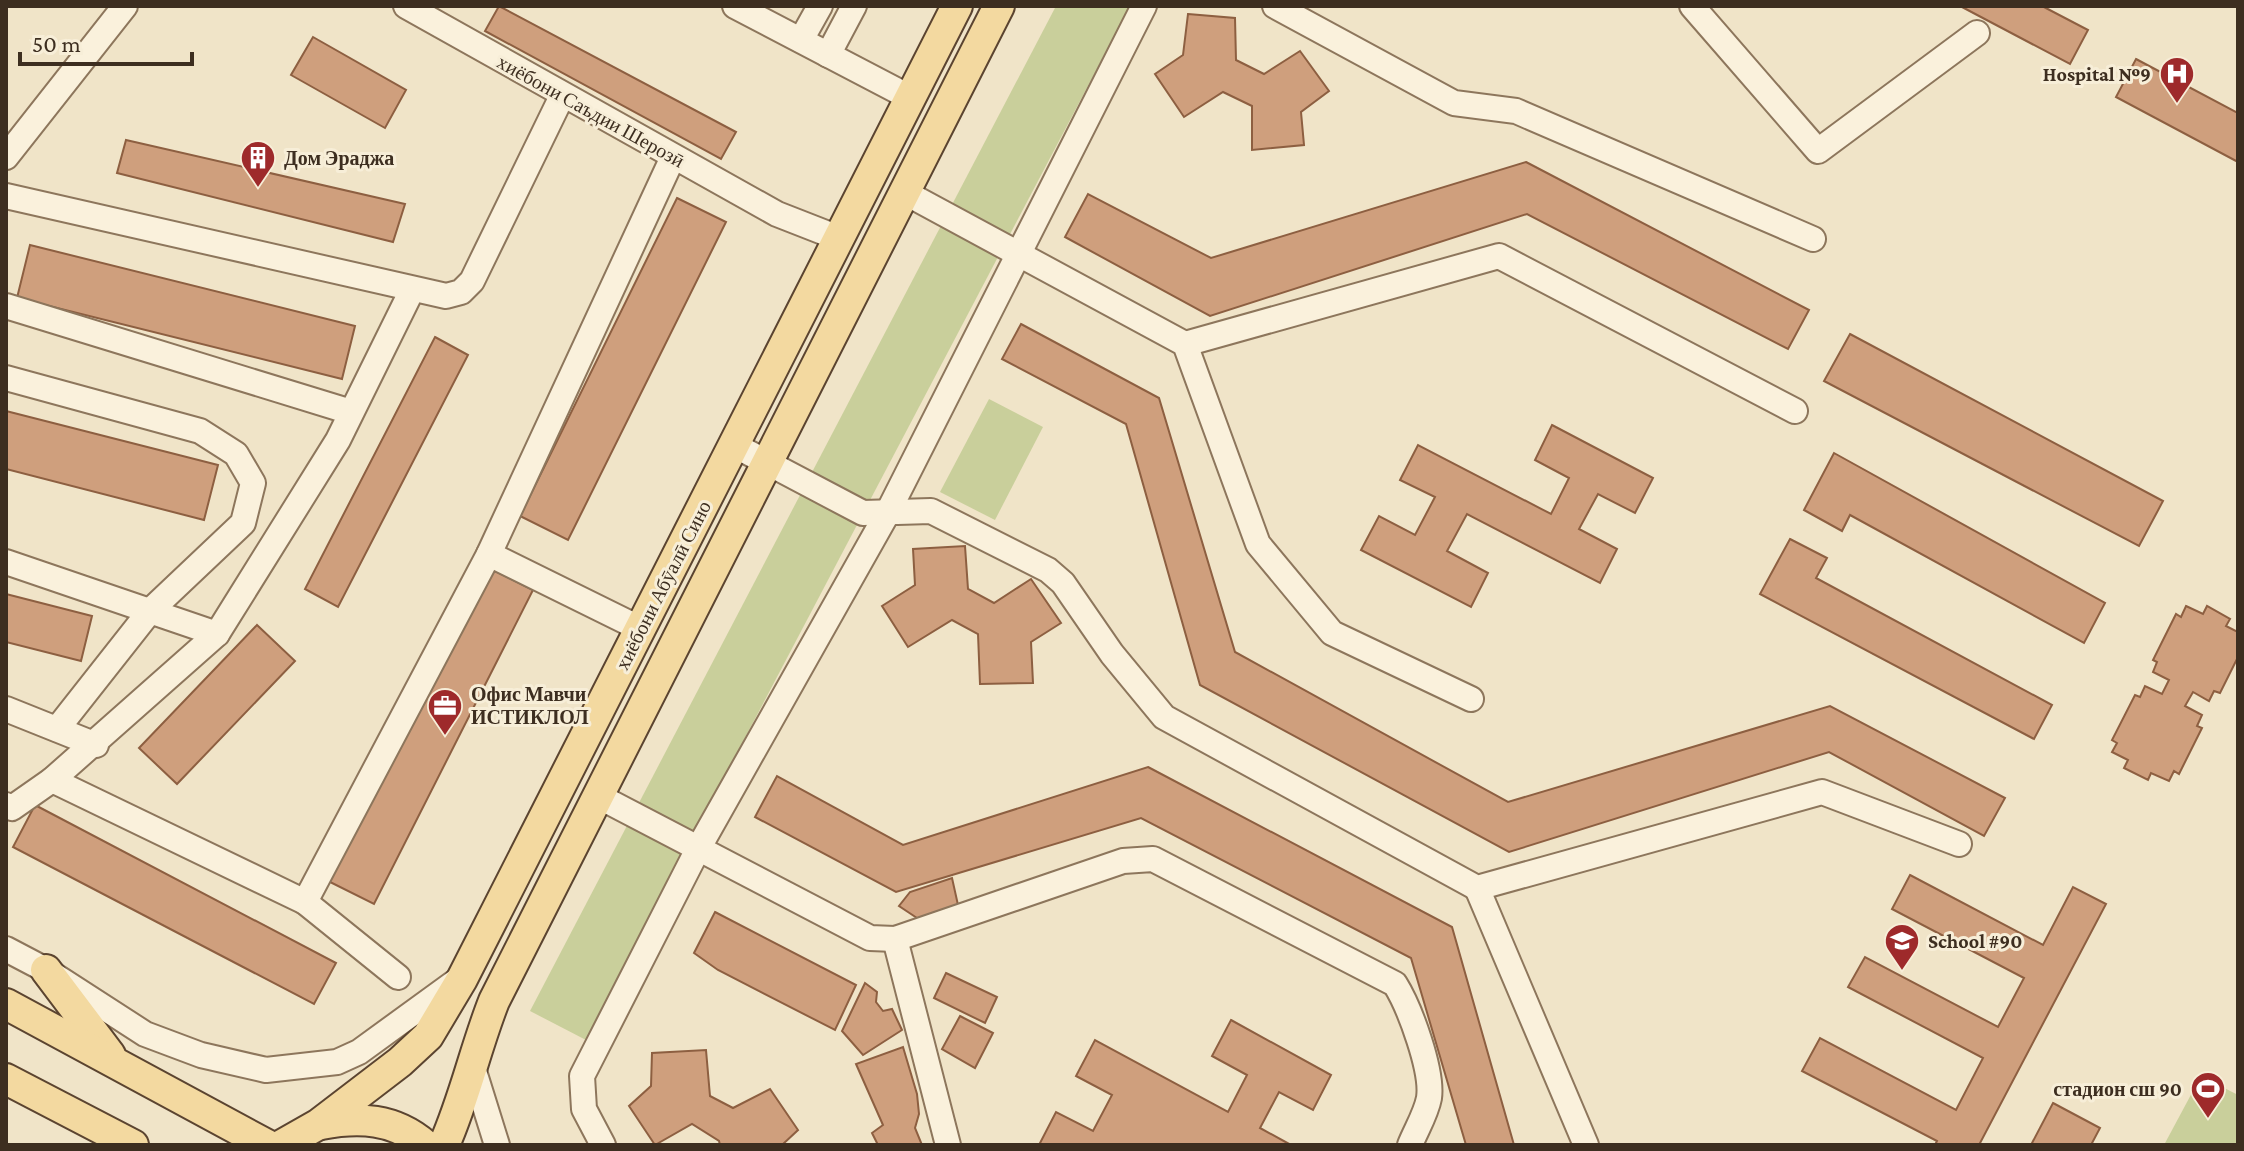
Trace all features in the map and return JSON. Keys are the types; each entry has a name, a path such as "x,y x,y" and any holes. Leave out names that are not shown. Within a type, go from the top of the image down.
{"main road":[{"name":"хиёбони Абӯалӣ Сино","path":"282,1145 319,1124 400,1062 428,1036 463,976 957,6"},
{"name":"хиёбони Абӯалӣ Сино","path":"444,1145 494,1001 999,6"},
{"path":"46,970 116,1063"},
{"path":"6,1004 267,1145"},
{"path":"7,1081 133,1145"},
{"name":"хиёбони Абӯалӣ Сино","path":"319,1124 351,1118 384,1122 414,1136 425,1145"}],"street":[{"path":"6,157 125,6"},
{"name":"хиёбони Саъдии Шерозӣ","path":"406,6 777,214 841,239"},
{"path":"735,6 911,98"},
{"path":"801,40 820,6"},
{"path":"828,55 854,6"},
{"path":"603,1145 584,1109 582,1076 698,849 888,512 1144,6"},
{"path":"1275,6 1454,103 1516,111 1813,239"},
{"path":"1692,6 1818,151 1977,33"},
{"path":"6,196 446,296 461,292 472,281 562,96"},
{"path":"305,902 489,554 673,157"},
{"path":"904,192 1185,344 1258,544 1332,633 1471,699"},
{"path":"1185,344 1499,256 1795,411"},
{"path":"8,811 96,745 217,634 351,412 412,290"},
{"path":"6,306 351,412"},
{"path":"6,378 200,431 236,454 253,483 243,523 150,611 57,729"},
{"path":"734,445 863,513 931,511 1048,570 1063,583 1112,654 1164,717 1477,888 1586,1145"},
{"path":"489,554 641,629"},
{"path":"6,562 217,634"},
{"path":"6,709 96,745"},
{"path":"52,780 305,902 398,977"},
{"path":"1477,888 1822,792 1959,844"},
{"path":"598,796 870,938 895,939 1123,861 1153,859 1395,984 1406,1002 1430,1087 1428,1102 1410,1145"},
{"path":"895,939 948,1145"},
{"path":"6,949 46,970 145,1034 201,1055 266,1070 337,1062 359,1052 463,976"},
{"path":"473,1068 497,1145"}],"green space":[{"path":"1056,6 1130,6 586,1040 530,1011"},
{"path":"989,399 1043,427 995,520 940,492"},
{"name":"стадион сш 90","path":"2201,1076 2238,1095 2238,1145 2164,1145"}],"building":[{"path":"499,6 736,132 721,159 485,31"},
{"path":"2042,6 2088,30 2070,64 1962,7"},
{"path":"1188,14 1235,18 1236,60 1264,74 1300,51 1329,91 1301,112 1304,145 1252,150 1252,106 1223,92 1184,117 1155,74 1183,55"},
{"path":"313,37 406,90 385,128 291,75"},
{"name":"Hospital №9","path":"2136,59 2238,113 2238,162 2116,97"},
{"name":"Дом Эраджа","path":"126,140 405,204 393,242 117,173"},
{"path":"1526,162 1809,310 1788,349 1527,214 1210,316 1065,237 1088,194 1211,258"},
{"path":"677,198 726,222 568,540 520,516"},
{"path":"30,245 355,326 342,379 17,298"},
{"path":"1021,324 1159,398 1235,652 1508,802 1830,706 2005,798 1984,836 1829,752 1509,852 1200,685 1126,424 1002,359"},
{"path":"1850,334 2163,501 2139,546 1824,381"},
{"path":"435,337 468,355 338,607 305,589"},
{"path":"6,411 218,465 204,520 6,469"},
{"path":"1552,425 1653,478 1635,513 1598,494 1579,529 1617,549 1600,583 1467,514 1447,551 1488,573 1471,607 1361,550 1379,516 1415,535 1435,497 1400,480 1418,445 1551,514 1569,478 1535,460"},
{"path":"1834,453 2105,603 2084,643 1850,515 1842,531 1804,510"},
{"path":"1790,539 1827,558 1816,578 2052,705 2034,739 1760,594"},
{"path":"965,546 968,589 994,603 1031,579 1061,623 1031,642 1033,683 980,684 978,634 952,620 908,647 882,606 915,585 913,549"},
{"path":"487,567 533,590 374,904 328,881"},
{"path":"6,594 92,616 81,661 6,642"},
{"path":"2186,606 2203,614 2207,606 2230,619 2226,626 2238,632 2238,657 2220,693 2214,691 2209,701 2193,692 2185,706 2202,715 2197,726 2202,728 2179,774 2174,771 2169,781 2151,773 2148,780 2124,768 2128,760 2112,752 2117,743 2112,740 2135,695 2140,697 2145,686 2162,694 2169,680 2153,672 2157,662 2153,660 2176,614 2181,617"},
{"path":"257,625 295,661 177,784 139,748"},
{"path":"1148,767 1452,927 1514,1145 1466,1145 1411,958 1141,818 896,892 755,817 777,776 903,845"},
{"path":"35,805 336,963 314,1004 13,847"},
{"path":"1910,875 2043,945 2073,887 2106,904 1979,1145 1935,1145 1937,1141 1802,1071 1820,1038 1956,1110 1983,1058 1848,987 1865,957 1998,1027 2024,978 1892,909"},
{"path":"952,878 960,914 926,924 899,906 910,892"},
{"path":"715,912 856,985 835,1030 718,970 694,953"},
{"path":"946,973 997,997 985,1023 934,998"},
{"path":"865,983 877,992 876,1002 883,1011 892,1009 902,1030 863,1055 842,1031"},
{"path":"960,1016 993,1033 975,1068 942,1049"},
{"path":"1231,1020 1331,1075 1313,1110 1279,1092 1260,1128 1291,1145 1039,1145 1056,1112 1093,1131 1112,1095 1076,1076 1095,1040 1228,1112 1247,1075 1212,1056"},
{"path":"903,1047 917,1094 919,1114 915,1128 922,1145 878,1145 872,1133 883,1125 856,1064"},
{"path":"706,1050 710,1096 733,1108 770,1089 798,1130 782,1145 720,1145 719,1141 692,1124 655,1145 629,1106 651,1086 652,1053"},
{"path":"2053,1103 2100,1128 2091,1145 2031,1145"}],"place":[{"name":"Hospital №9","path":"2177,105"},
{"name":"Дом Эраджа","path":"258,189"},
{"name":"Офис Мавчи ИСТИКЛОЛ","path":"445,737"},
{"name":"School #90","path":"1902,972"},
{"name":"стадион сш 90","path":"2208,1120"}]}
